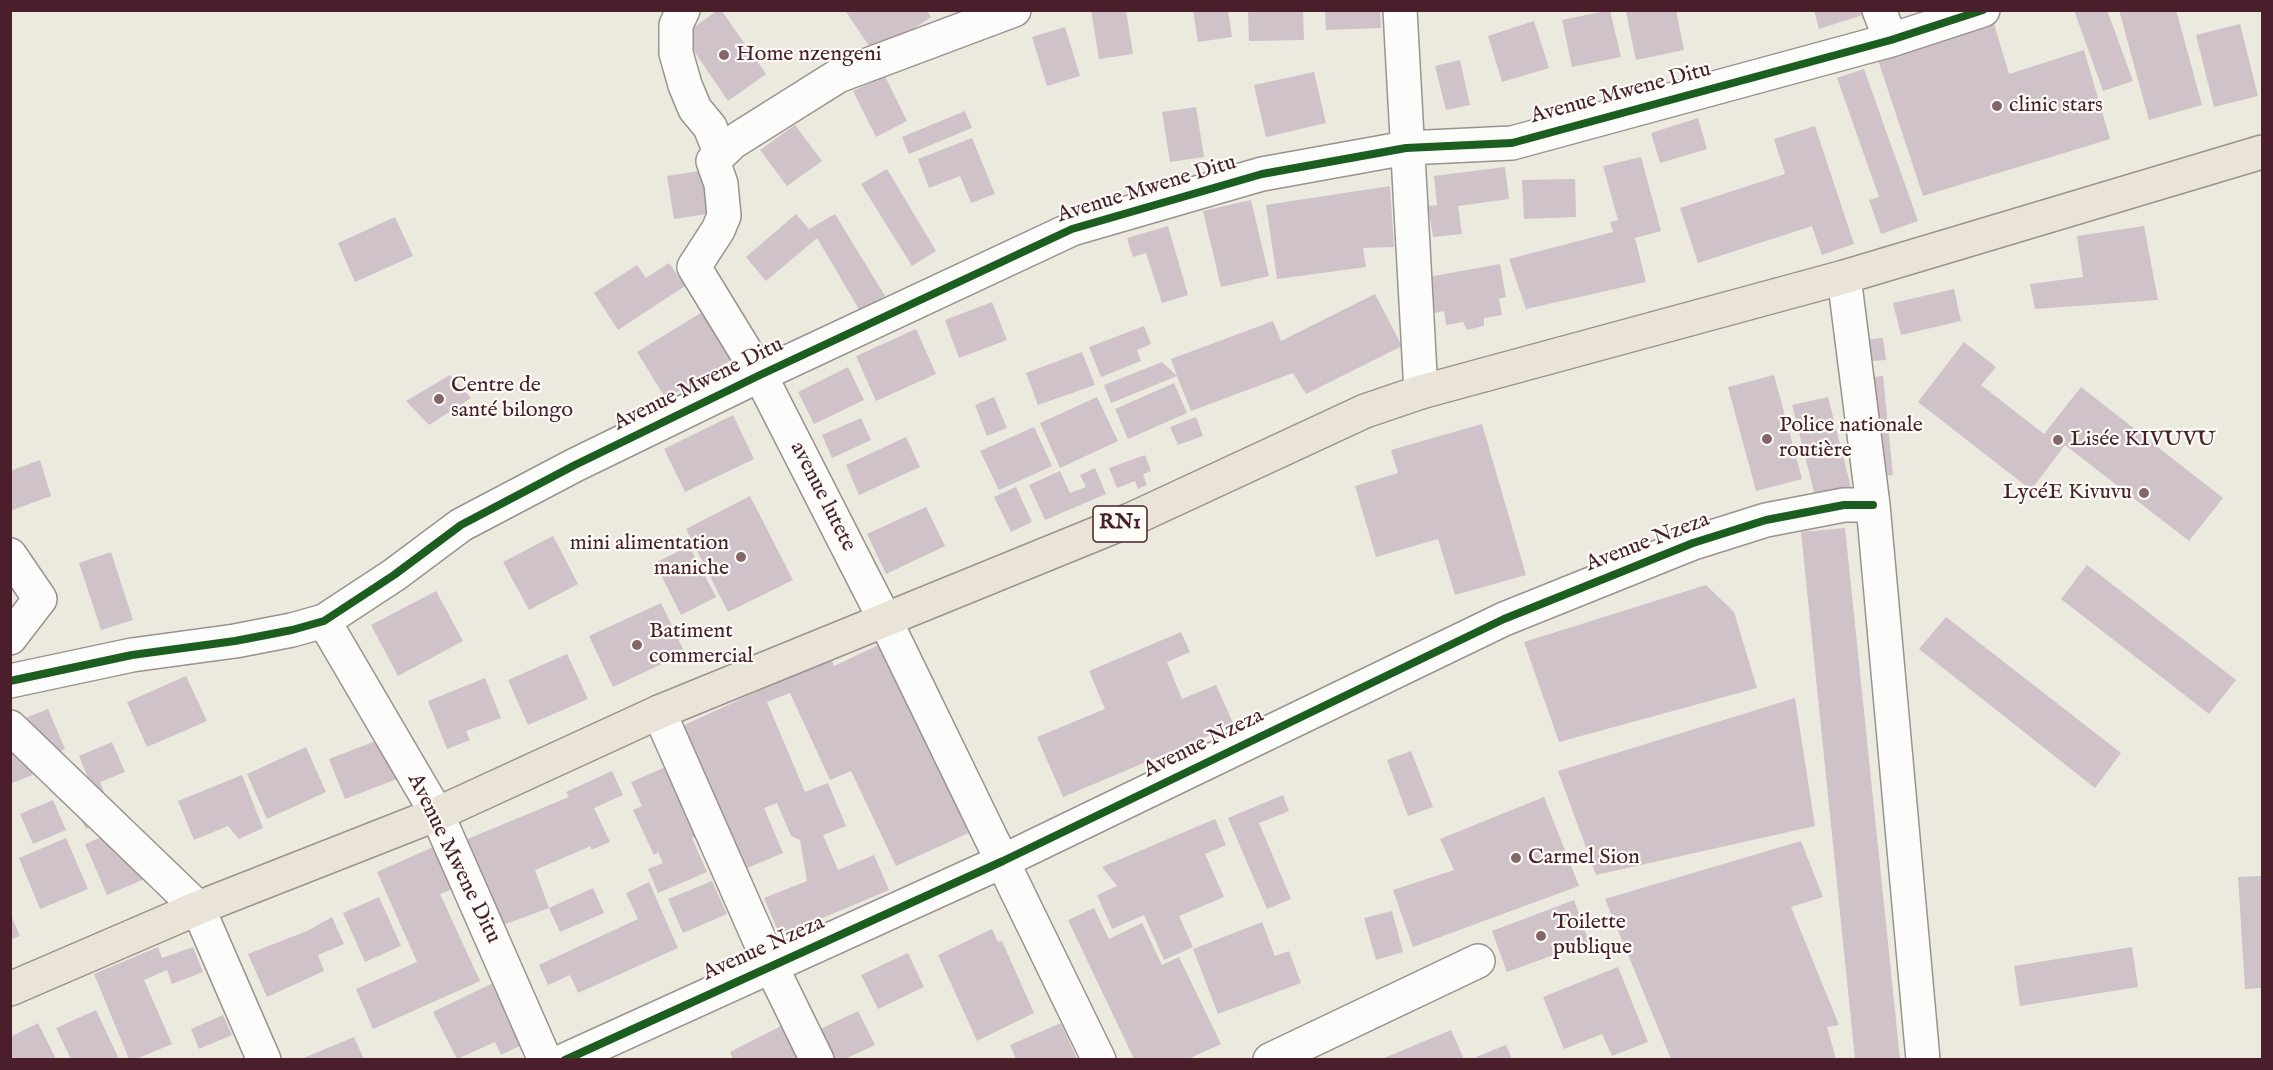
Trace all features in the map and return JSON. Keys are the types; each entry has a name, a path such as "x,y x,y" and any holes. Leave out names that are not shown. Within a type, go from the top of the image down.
{"highway":[{"name":"RN1","path":"10,989 198,908 437,814 659,712 1130,520 1365,411 1421,392 1697,315 1844,277 2262,152"}],"street":[{"path":"683,10 676,25 676,53 692,101 726,147 838,76 1014,10"},
{"path":"1400,10 1421,392"},
{"name":"Avenue Mwene Ditu","path":"545,1059 437,814 324,621 394,575 461,525 575,465 760,375 1072,229 1262,174 1406,148 1512,143 1885,25 1983,10"},
{"name":"avenue lutete","path":"726,147 713,161 722,184 724,216 718,230 694,267 760,375 885,620 1099,1059"},
{"path":"1844,277 1873,505 1923,1059"},
{"name":"Avenue Nzeza","path":"565,1059 1003,861 1504,619 1693,543 1766,520 1844,504 1873,505"},
{"path":"10,555 40,599 10,638"},
{"path":"10,681 132,655 258,637 324,621"},
{"path":"659,712 771,966 817,1059"},
{"path":"10,727 198,908 264,1059"},
{"path":"1270,1059 1478,961"}],"building":[{"name":"Home nzengeni","path":"721,10 766,74 728,101 683,35"},
{"path":"845,10 927,10 931,17 875,55"},
{"path":"1091,10 1126,10 1133,54 1099,59"},
{"path":"1193,10 1228,10 1232,37 1198,42"},
{"path":"1248,10 1303,10 1304,40 1249,41"},
{"path":"1325,10 1380,10 1381,28 1326,30"},
{"path":"1610,10 1621,57 1572,67 1562,20"},
{"path":"1676,10 1684,50 1636,60 1626,12"},
{"path":"1814,10 1865,10 1866,14 1819,29"},
{"path":"2074,10 2107,10 2133,81 2103,91"},
{"path":"2119,10 2176,10 2202,105 2149,120"},
{"path":"1534,21 1549,68 1502,82 1488,36"},
{"name":"clinic stars","path":"1994,24 2009,74 2084,50 2110,139 1923,196 1878,60"},
{"path":"2240,24 2258,96 2214,107 2196,35"},
{"path":"1065,27 1080,76 1047,86 1032,37"},
{"path":"1460,60 1470,105 1446,110 1435,66"},
{"path":"1864,69 1918,221 1881,234 1869,200 1879,197 1837,78"},
{"path":"1314,72 1326,123 1266,137 1254,85"},
{"path":"885,76 907,121 876,137 853,91"},
{"path":"1196,107 1204,157 1170,162 1162,112"},
{"path":"965,111 972,128 909,154 902,137"},
{"path":"1698,118 1707,149 1660,163 1651,133"},
{"path":"795,125 822,161 787,186 760,150"},
{"path":"1815,126 1854,244 1822,255 1812,226 1698,263 1680,208 1785,174 1774,139"},
{"path":"972,138 995,194 971,203 960,176 929,188 918,159"},
{"path":"1641,157 1661,231 1635,238 1646,282 1526,309 1509,259 1613,232 1610,222 1618,220 1603,166"},
{"path":"1505,167 1509,199 1458,206 1462,234 1433,237 1428,206 1437,205 1434,176"},
{"path":"887,169 936,251 912,266 861,184"},
{"path":"706,170 713,213 674,219 667,176"},
{"path":"1575,179 1576,217 1524,219 1522,180"},
{"path":"1390,186 1394,247 1363,248 1366,267 1277,279 1266,205"},
{"path":"1251,200 1269,276 1221,287 1203,211"},
{"path":"796,214 809,229 835,214 885,296 860,311 817,238 766,281 746,257"},
{"path":"395,217 413,256 355,282 338,243"},
{"path":"1168,226 1188,295 1162,303 1146,253 1133,257 1127,238"},
{"path":"2144,226 2158,300 2035,309 2030,284 2083,277 2077,236"},
{"path":"669,263 685,286 618,330 594,293 637,265 646,278"},
{"path":"1500,264 1506,297 1499,299 1502,315 1484,318 1484,326 1467,330 1463,322 1446,325 1444,311 1435,313 1428,277"},
{"path":"1954,289 1961,321 1901,335 1893,303"},
{"path":"1375,294 1402,346 1306,394 1293,373 1191,411 1171,359 1273,321 1281,341"},
{"path":"992,302 1007,340 959,358 945,320"},
{"path":"704,311 733,359 666,399 637,352"},
{"path":"1144,326 1151,344 1137,350 1141,361 1101,377 1089,347"},
{"path":"916,329 936,374 876,401 856,356"},
{"path":"1883,338 1886,360 1871,361 1872,377 1883,376 1893,475 1876,476 1862,340"},
{"name":"Lisée KIVUVU","path":"1964,342 1996,367 1981,385 2044,434 2081,387 2223,498 2189,541 2065,445 2031,490 1918,402"},
{"path":"1082,352 1095,385 1038,405 1026,373"},
{"path":"1162,362 1177,376 1111,403 1104,385"},
{"path":"848,367 864,400 814,424 798,392"},
{"name":"Centre de santé bilongo","path":"450,375 471,398 429,425 406,401"},
{"path":"1774,375 1802,479 1756,491 1728,387"},
{"path":"1174,383 1187,413 1128,439 1115,409"},
{"path":"994,397 1007,428 987,436 975,405"},
{"path":"1097,397 1118,441 1060,468 1040,423"},
{"path":"1828,397 1851,487 1815,496 1792,405"},
{"path":"733,415 754,459 685,492 664,449"},
{"path":"1196,417 1203,436 1178,445 1170,427"},
{"path":"861,418 871,440 832,458 822,435"},
{"path":"1482,424 1526,575 1455,595 1438,539 1376,557 1355,486 1398,473 1391,450"},
{"path":"1034,427 1052,466 999,490 980,451"},
{"path":"906,437 920,467 859,495 846,465"},
{"path":"1145,455 1151,471 1143,474 1147,485 1138,489 1135,481 1117,488 1109,468"},
{"path":"40,460 51,496 10,511 10,471"},
{"path":"1095,468 1106,494 1045,520 1029,485 1060,471 1070,493 1086,487 1080,475"},
{"path":"1016,487 1032,522 1011,532 994,497"},
{"name":"mini alimentation maniche","path":"750,496 793,580 728,612 686,529"},
{"path":"926,507 945,546 886,574 867,534"},
{"path":"1845,528 1900,1059 1855,1059 1801,532"},
{"path":"553,536 578,584 529,610 503,562"},
{"path":"689,546 716,597 681,615 655,563"},
{"path":"111,552 133,620 101,630 79,563"},
{"path":"2087,565 2236,680 2209,714 2061,599"},
{"path":"1706,585 1734,612 1757,688 1559,742 1524,642"},
{"path":"436,591 463,641 398,676 371,625"},
{"name":"Batiment commercial","path":"661,603 685,653 613,687 589,636"},
{"path":"1946,617 2121,753 2095,788 1919,649"},
{"path":"1181,632 1190,652 1167,662 1182,699 1216,685 1234,725 1063,797 1037,737 1105,709 1089,671"},
{"path":"883,643 971,832 896,866 851,771 830,780 790,693 767,702 805,792 828,783 846,826 823,835 838,870 874,855 889,890 780,936 764,898 807,881 800,840 791,836 777,803 764,808 783,853 740,871 682,726 831,658 834,666"},
{"path":"567,654 588,699 528,725 508,680"},
{"path":"186,676 207,721 147,747 127,702"},
{"path":"485,678 501,718 466,731 470,740 447,749 428,701"},
{"path":"1795,698 1815,826 1596,875 1558,771"},
{"path":"48,709 65,749 35,761 15,722"},
{"path":"381,739 397,779 345,799 329,759"},
{"path":"112,742 125,772 100,782 114,818 86,829 68,794 91,785 79,756"},
{"path":"306,747 326,792 267,819 247,774"},
{"path":"10,749 37,773 10,784"},
{"path":"1411,751 1433,807 1408,816 1387,760"},
{"path":"670,765 702,834 692,838 707,872 658,893 648,869 663,863 658,852 654,855 633,810 642,806 631,782"},
{"path":"612,771 623,795 594,808 610,842 591,850 591,846 535,870 549,908 495,928 460,842 569,797 566,792"},
{"path":"242,775 263,828 239,839 228,826 194,840 178,801"},
{"path":"1283,795 1289,811 1259,823 1291,899 1267,909 1228,818"},
{"path":"1544,797 1579,886 1413,947 1393,890 1454,870 1440,839"},
{"path":"53,800 66,830 33,844 20,814"},
{"path":"1215,819 1226,845 1205,854 1224,897 1179,916 1193,947 1164,960 1144,915 1112,929 1097,895 1117,886 1102,867"},
{"path":"133,824 154,875 107,895 85,844"},
{"path":"66,838 88,889 40,909 19,858"},
{"path":"1801,841 1823,897 1791,907 1839,1025 1827,1027 1836,1059 1671,1059 1605,899"},
{"path":"435,846 455,888 440,894 480,981 373,1029 356,989 417,962 377,872"},
{"path":"2262,876 2262,988 2245,989 2238,877"},
{"path":"712,881 727,914 683,933 668,899"},
{"path":"649,882 678,948 578,993 570,975 548,985 539,965 638,919 626,893"},
{"path":"593,888 604,913 560,932 549,908"},
{"path":"379,897 401,946 365,962 343,913"},
{"name":"Toilette publique","path":"1574,900 1589,942 1507,972 1492,931"},
{"path":"1094,908 1109,939 1142,923 1162,965 1179,957 1221,1044 1188,1059 1134,1059 1068,920"},
{"path":"1392,911 1403,952 1376,960 1364,918"},
{"path":"10,913 20,936 10,940"},
{"path":"332,917 344,944 318,955 324,971 267,997 248,954 307,931"},
{"path":"1262,922 1275,956 1289,951 1301,983 1218,1014 1193,949"},
{"path":"992,929 998,942 1002,941 1034,1013 977,1041 938,955"},
{"path":"158,947 162,958 193,947 203,972 172,984 167,970 144,980 172,1044 136,1059 129,1059 94,974"},
{"path":"2132,947 2138,987 2020,1006 2014,966"},
{"path":"908,953 924,987 878,1009 861,975"},
{"path":"1618,967 1648,1042 1612,1056 1602,1034 1564,1049 1543,997"},
{"path":"493,983 524,1044 501,1055 495,1042 457,1059 433,1012"},
{"path":"96,1010 119,1059 71,1059 56,1028"},
{"path":"858,1011 875,1045 845,1059 825,1059 812,1033"},
{"path":"223,1015 232,1035 199,1049 191,1029"},
{"path":"38,1023 56,1059 10,1059 10,1037"},
{"path":"1061,1023 1077,1059 1016,1059 1010,1045"},
{"path":"785,1024 803,1059 733,1059 730,1052"},
{"path":"1451,1030 1464,1059 1382,1059"},
{"path":"354,1037 364,1059 301,1059"},
{"path":"1506,1045 1512,1059 1478,1059 1476,1057"}],"cycle path":[{"path":"10,681 132,655 235,641 324,621 394,575 461,525 575,465 760,375 1072,229 1262,174 1406,148 1512,143 1891,40 1983,10"},
{"path":"565,1060 1003,861 1504,619 1693,543 1766,520 1844,505 1873,505"}],"place":[{"name":"Home nzengeni","path":"724,55"},
{"name":"clinic stars","path":"1997,106"},
{"name":"Centre de santé bilongo","path":"439,399"},
{"name":"Police nationale routière","path":"1767,439"},
{"name":"Lisée KIVUVU","path":"2058,440"},
{"name":"LycéE Kivuvu","path":"2144,493"},
{"name":"mini alimentation maniche","path":"741,557"},
{"name":"Batiment commercial","path":"637,645"},
{"name":"Carmel Sion","path":"1516,858"},
{"name":"Toilette publique","path":"1541,936"}]}
